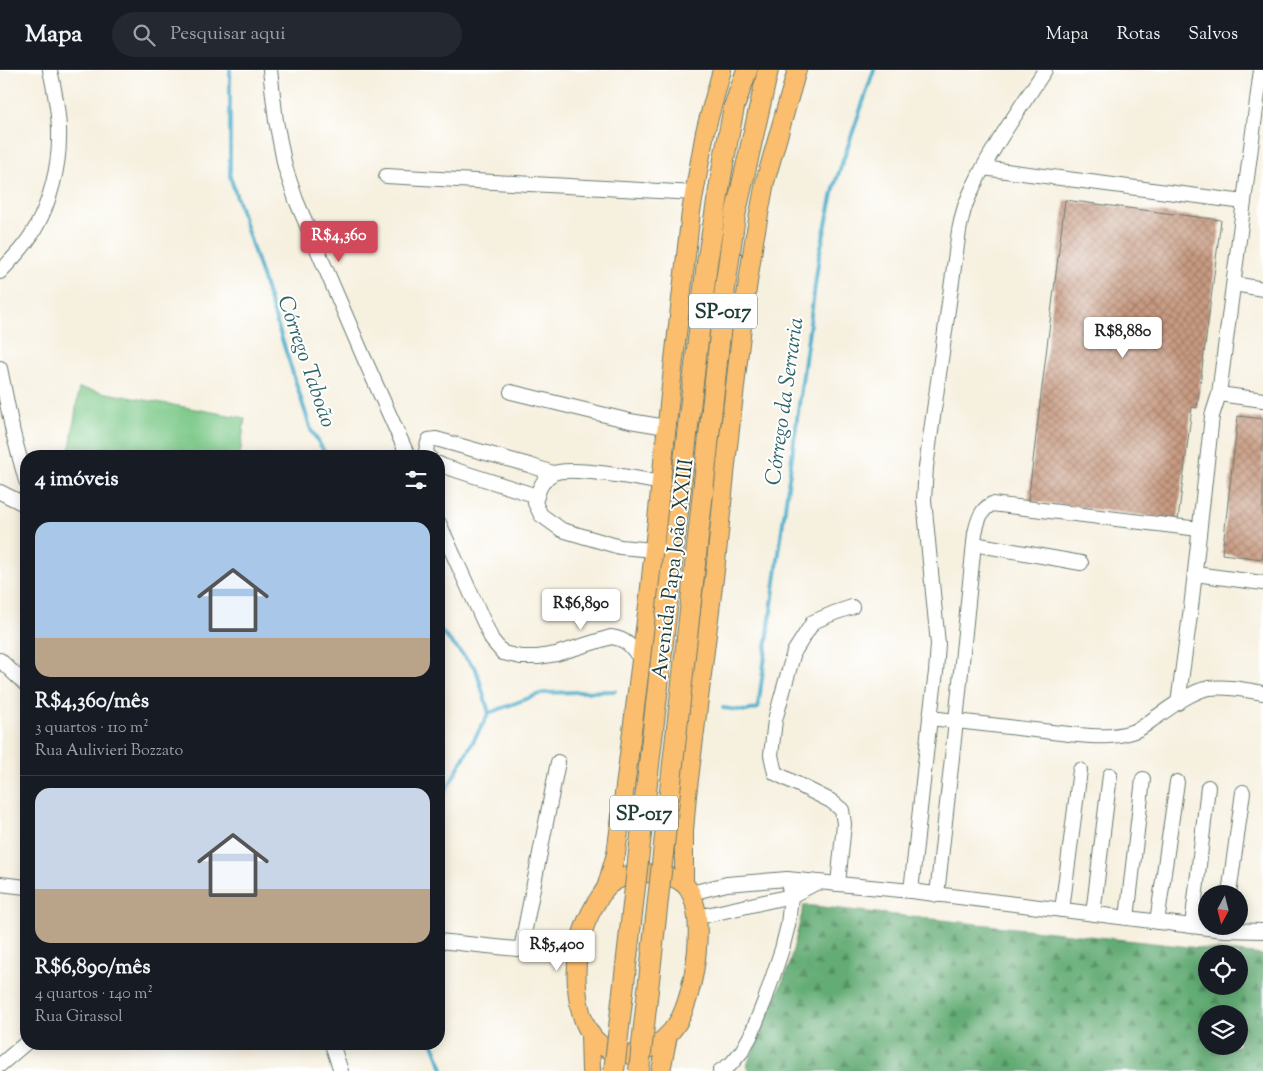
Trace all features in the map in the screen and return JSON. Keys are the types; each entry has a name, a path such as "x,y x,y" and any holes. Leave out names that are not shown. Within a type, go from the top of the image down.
{"highway":[{"path":"734,107 738,70"},
{"name":"Avenida Papa João XXIII","path":"614,1071 707,263 734,107 747,70"},
{"name":"Avenida Papa João XXIII","path":"638,1071 724,298 735,216 768,70"}],"main road":[{"name":"Avenida Papa João XXIII","path":"606,888 616,854 641,660 691,212 705,132 722,70"},
{"name":"Avenida Papa João XXIII","path":"688,889 684,831 687,795 716,562 745,301 765,182 797,70"},
{"path":"633,873 653,873 673,878 688,889 696,906 698,934 691,990 678,1023 668,1035 652,1048 635,1055 611,1052 590,1035 582,1018 578,996 576,968 579,945 589,915 606,888 619,878 633,873"},
{"path":"590,1035 591,1071"},
{"path":"661,1071 668,1035"}],"street":[{"path":"0,272 18,254 35,228 44,211 52,185 60,139 55,93 50,70"},
{"path":"270,70 276,121 285,167 296,200 405,450"},
{"path":"911,891 938,644 924,500 926,467 958,231 966,202 983,168 1001,136 1045,70"},
{"path":"1178,703 1191,608 1212,416 1220,394 1261,70"},
{"path":"983,168 1244,202"},
{"path":"386,176 695,193"},
{"path":"1234,284 1263,289"},
{"path":"0,368 12,433 20,460"},
{"path":"511,392 630,421 666,427"},
{"path":"1220,394 1263,400"},
{"path":"426,450 429,440 436,439 553,473 569,470 661,483"},
{"path":"445,467 537,496"},
{"path":"553,473 540,486 537,496 535,503 541,515 562,530 620,547 654,550"},
{"path":"0,492 20,502"},
{"path":"936,895 975,533 981,512 985,507 992,504 1199,529"},
{"path":"445,536 492,640 503,652 521,657 538,657 556,654 611,637 626,641 641,660"},
{"path":"974,544 1081,563"},
{"path":"1195,574 1263,583"},
{"path":"838,884 844,824 842,810 831,801 775,773 771,755 775,720 794,652 813,622 852,607"},
{"path":"0,660 20,679"},
{"path":"930,718 1099,737 1118,735 1139,729 1178,703 1208,688 1225,688 1263,693"},
{"path":"521,949 558,762"},
{"path":"1062,910 1080,770"},
{"path":"1093,914 1110,775"},
{"path":"1127,918 1144,779"},
{"path":"1157,922 1177,782"},
{"path":"1192,926 1208,787"},
{"path":"1230,885 1243,792"},
{"path":"720,1071 730,1064 742,1051 765,1000 782,950 788,925 791,896 787,879"},
{"path":"688,889 787,879 911,891 1198,926"},
{"path":"698,917 791,896 818,882"},
{"path":"0,884 20,886"},
{"path":"1248,930 1263,932"},
{"path":"445,942 555,953 579,945"},
{"path":"555,953 576,968"},
{"path":"0,1065 20,1048"},
{"path":"334,1050 341,1071"}],"green space":[{"path":"79,388 245,418 241,450 70,450"},
{"path":"804,905 1198,948 1198,995 1248,995 1248,953 1263,955 1263,1071 750,1071 747,1065 789,966"}],"building":[{"path":"1065,200 1221,220 1197,408 1192,407 1178,520 1028,501"},
{"path":"1238,416 1263,419 1263,559 1222,554"}],"waterway":[{"name":"Córrego Taboão","path":"230,70 230,176 311,430 323,450"},
{"name":"Córrego da Serraria","path":"723,708 746,711 758,708 819,256 835,184 874,70"},
{"name":"Córrego da Serraria","path":"445,635 476,669 489,713 445,791"},
{"name":"Córrego da Serraria","path":"489,713 542,693 615,691"},
{"name":"Córrego Taboão","path":"435,1050 444,1071"}]}
